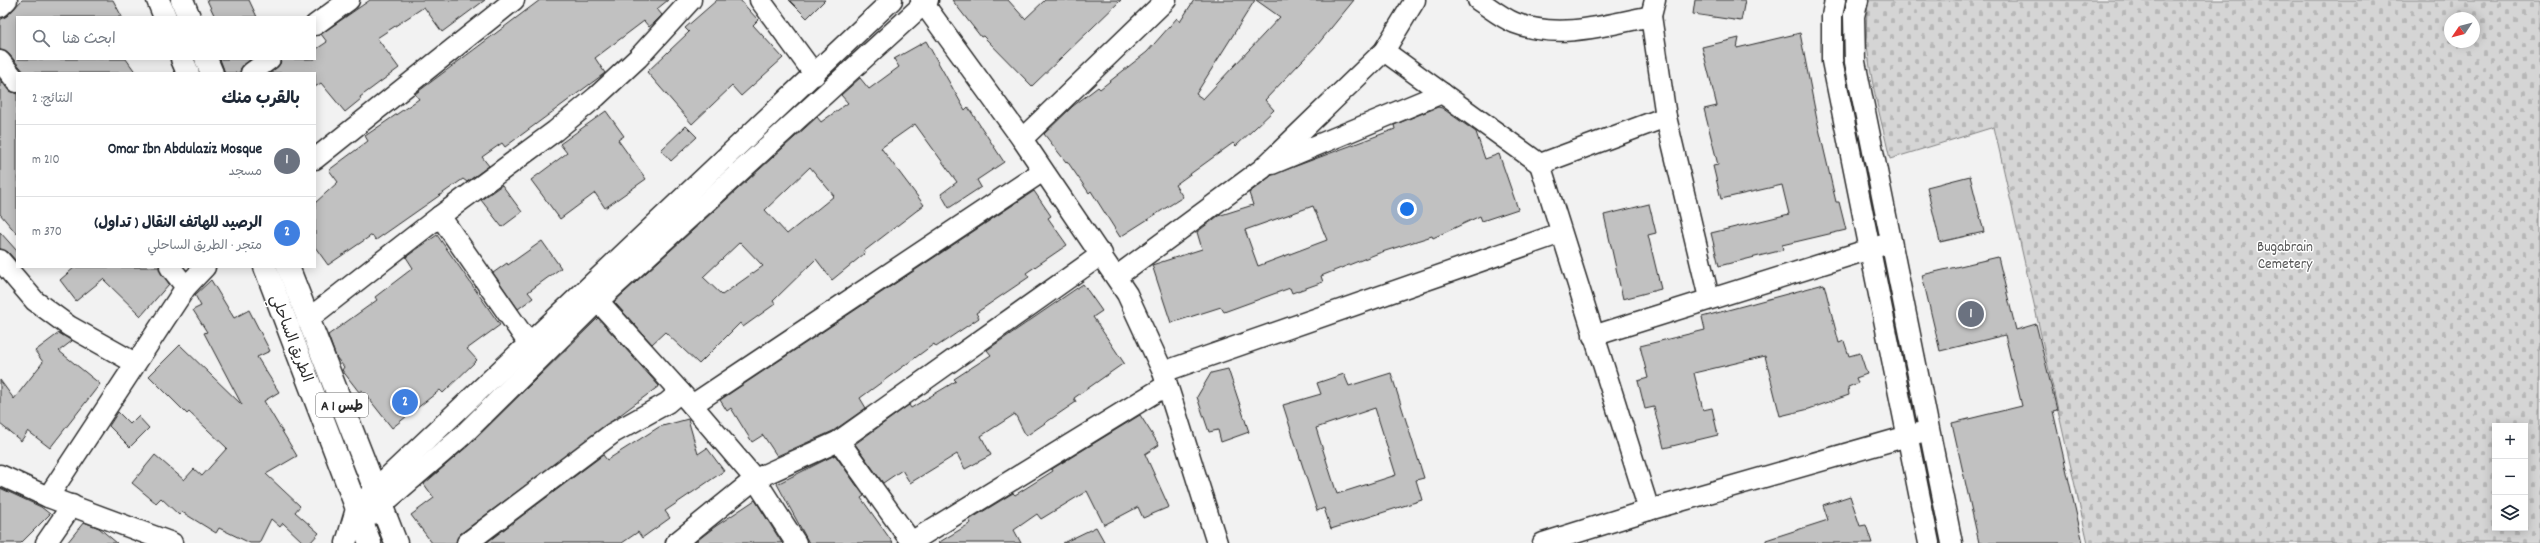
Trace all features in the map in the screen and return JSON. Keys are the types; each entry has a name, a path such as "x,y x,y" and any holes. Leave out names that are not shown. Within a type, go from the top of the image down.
{"highway":[{"path":"158,0 165,16"},
{"path":"182,0 189,16"},
{"path":"182,60 188,72"},
{"path":"206,60 212,72"},
{"name":"الطريق الساحلي","path":"266,268 370,543"},
{"name":"الطريق الساحلي","path":"288,268 307,320 396,543"}],"street":[{"path":"0,7 7,0"},
{"path":"316,24 348,0"},
{"path":"316,158 514,0"},
{"path":"307,320 440,216 555,131 596,97 638,58 692,0"},
{"path":"760,0 815,75"},
{"path":"346,543 359,516 529,344 815,75 892,0"},
{"path":"1022,139 1166,0"},
{"path":"1116,277 1262,169 1384,51 1415,0"},
{"path":"1478,0 1514,23 1547,31 1588,29 1653,8 1666,117 1710,298"},
{"path":"1835,0 1832,16 1832,61 1929,543"},
{"path":"1858,0 1854,16 1855,62 1890,243 1952,543"},
{"path":"378,498 462,436 598,301 925,1 1102,254 1127,294 1165,378 1216,543"},
{"path":"1384,51 1540,164 1649,510"},
{"path":"252,72 269,60"},
{"path":"0,61 16,81"},
{"path":"1262,169 1442,93"},
{"path":"1540,164 1666,117"},
{"path":"467,543 612,433 667,403 686,399 1043,171"},
{"path":"440,216 529,344"},
{"path":"839,440 911,543 1165,378 1561,234"},
{"path":"1593,336 1710,298 1890,243"},
{"path":"676,543 755,479 839,440 1102,254"},
{"path":"0,260 35,301 69,326 135,363"},
{"path":"171,268 186,287"},
{"path":"48,497 186,287 204,268"},
{"path":"598,301 755,479 796,543"},
{"path":"1543,543 1649,510 1908,435 1928,431"},
{"path":"0,475 48,497 172,543"},
{"path":"46,543 72,505"}],"green space":[{"name":"Bugabrain Cemetery","path":"1869,0 2540,0 2540,543 2088,543 1994,127 1890,159 1872,79 1867,37"}],"building":[{"path":"22,0 113,0 121,16 16,16 16,60 127,60 135,72 24,72 9,54 0,50 0,20 8,15"},
{"path":"207,0 249,0 257,16 215,16"},
{"path":"370,0 485,0 442,32 424,7 377,38 399,68 360,97 361,99 345,112 321,83 316,86 316,72 271,72 280,64 281,60 316,60 316,49 327,42 321,34"},
{"path":"540,0 668,0 657,9 662,15 649,27 644,21 595,58 605,73 505,147 502,143 482,157 489,166 467,182 463,179 376,240 372,235 328,265 316,248 316,202 338,182 329,170 368,141 365,136 419,99 415,94"},
{"path":"717,0 740,0 758,20 753,25 783,58 741,96 732,86 692,124 647,72 689,32 685,28"},
{"path":"789,0 825,0 807,18"},
{"path":"952,0 1008,0 1025,19 1045,0 1121,0 1032,86 983,36 981,37"},
{"path":"1194,0 1255,0 1196,94 1203,99 1280,17 1256,0 1354,0 1318,44 1265,100 1274,110 1236,146 1233,143 1175,185 1183,197 1120,237 1091,191 1089,193 1067,161 1066,162 1044,134 1073,106 1098,87 1100,89 1147,52 1177,18 1180,22"},
{"path":"1695,0 1745,0 1741,21 1693,14"},
{"path":"1800,33 1817,120 1836,202 1839,202 1846,230 1782,245 1783,250 1719,266 1711,233 1789,214 1782,185 1721,199 1713,166 1718,165 1704,109 1717,106 1702,47 1739,38 1737,48"},
{"path":"926,41 965,110 968,107 1004,162 977,180 981,187 949,208 941,194 957,182 915,124 881,148 924,205 863,252 864,254 832,280 816,259 773,301 775,304 743,327 740,323 699,364 665,332 652,344 614,302 817,117 821,122 848,103 841,95 860,78 869,89 899,67 894,59","holes":["810,167 834,196 787,234 765,210","740,242 763,266 722,295 703,277"]},
{"path":"220,60 250,60 241,68 240,72 225,72"},
{"path":"0,79 8,90 16,94 16,233 0,214"},
{"path":"1438,107 1442,108 1476,132 1485,159 1499,154 1518,209 1482,221 1480,216 1433,238 1432,236 1379,253 1321,276 1323,282 1292,293 1290,288 1224,312 1221,307 1171,323 1152,265 1202,249 1197,232 1218,216 1253,205 1249,193 1272,175 1395,129 1394,125","holes":["1313,206 1327,240 1258,266 1245,230"]},
{"path":"606,111 624,136 618,140 646,179 605,208 595,193 560,219 531,180 567,153 560,144"},
{"path":"686,126 697,137 671,161 661,150"},
{"path":"1970,176 1984,232 1940,242 1927,187"},
{"path":"502,185 522,212 502,227 481,200"},
{"path":"1034,191 1051,216 1048,218 1067,245 1026,273 1029,277 976,313 979,318 936,347 934,344 860,398 866,408 833,431 777,456 763,435 752,442 731,408 727,411 720,400"},
{"path":"1649,204 1656,233 1648,235 1661,289 1623,299 1604,215"},
{"path":"0,232 16,250 16,261 8,252 0,249"},
{"path":"437,235 500,325 467,349 477,360 443,393 440,390 392,428 362,390 359,392 342,370 344,367 336,357 328,335 377,300 375,297 413,268 406,257"},
{"path":"542,241 561,268 528,292 533,298 518,309 493,273 507,263 508,265"},
{"path":"1998,257 2016,330 2036,324 2057,410 2053,411 2083,543 1979,543 1952,423 2022,406 2005,335 1940,351 1922,275"},
{"path":"74,268 160,268 169,284 141,316 103,279 76,301 60,280"},
{"path":"211,280 234,318 249,310 270,351 257,357 279,392 264,401 297,456 266,474 300,506 295,512 319,533 310,543 304,543 283,523 280,527 271,519 259,543 250,543 219,528 216,533 182,512 179,515 161,498 156,503 132,483 155,455 184,480 194,469 202,476 227,448 189,412 187,414 149,376 180,345 242,405 204,333 207,332 193,310 201,306 195,295"},
{"path":"1083,284 1102,311 1093,317 1124,363 1074,398 1076,402 1026,436 1015,414 981,436 991,455 965,469 957,454 910,483 902,470 883,483 855,444 909,405 911,408 956,381 954,379 991,355 987,350"},
{"path":"1824,284 1839,343 1844,341 1849,356 1860,353 1867,374 1856,378 1858,383 1848,387 1849,395 1809,409 1780,416 1765,356 1694,373 1703,410 1712,408 1718,435 1664,448 1654,407 1645,409 1638,381 1648,378 1640,346 1705,330 1702,317"},
{"path":"598,318 659,386 460,534 456,543 432,543 411,515 434,498 424,484 470,444"},
{"path":"59,333 72,341 59,351 100,384 50,448 28,431 21,441 0,424 0,380 14,399 43,362 35,351"},
{"path":"1228,369 1249,432 1221,442 1218,430 1209,432 1197,397 1211,373"},
{"path":"1391,373 1424,478 1416,480 1422,500 1331,529 1324,508 1317,511 1283,405 1321,394 1317,383 1344,374 1349,386","holes":["1375,408 1396,475 1337,494 1316,428"]},
{"path":"118,412 130,424 138,416 149,428 130,447 109,426"},
{"path":"1140,415 1159,445 1145,454 1169,507 1143,518 1138,507 1104,525 1087,491 1041,519 1037,514 1014,530 1021,543 938,543 971,523 969,520 1013,493 1015,495 1053,471 1052,469"},
{"path":"688,419 698,454 707,448 724,471 665,511 670,518 642,538 638,532 622,543 486,543 603,455 607,460 659,427"},
{"path":"835,455 864,496 861,498 893,543 809,543 777,484"},
{"path":"0,488 41,507 50,514 21,543 0,543"},
{"path":"1850,496 1860,526 1866,525 1872,543 1766,543 1766,540 1828,520 1823,505"},
{"path":"755,500 782,543 694,543 716,526"},
{"path":"84,522 99,528 117,543 67,543"},
{"path":"1096,527 1105,543 1063,543"}],"place":[{"name":"Omar Ibn Abdulaziz Mosque","path":"1971,314"},
{"name":"الرصيد للهاتف النقال ( تداول)","path":"405,402"}]}
